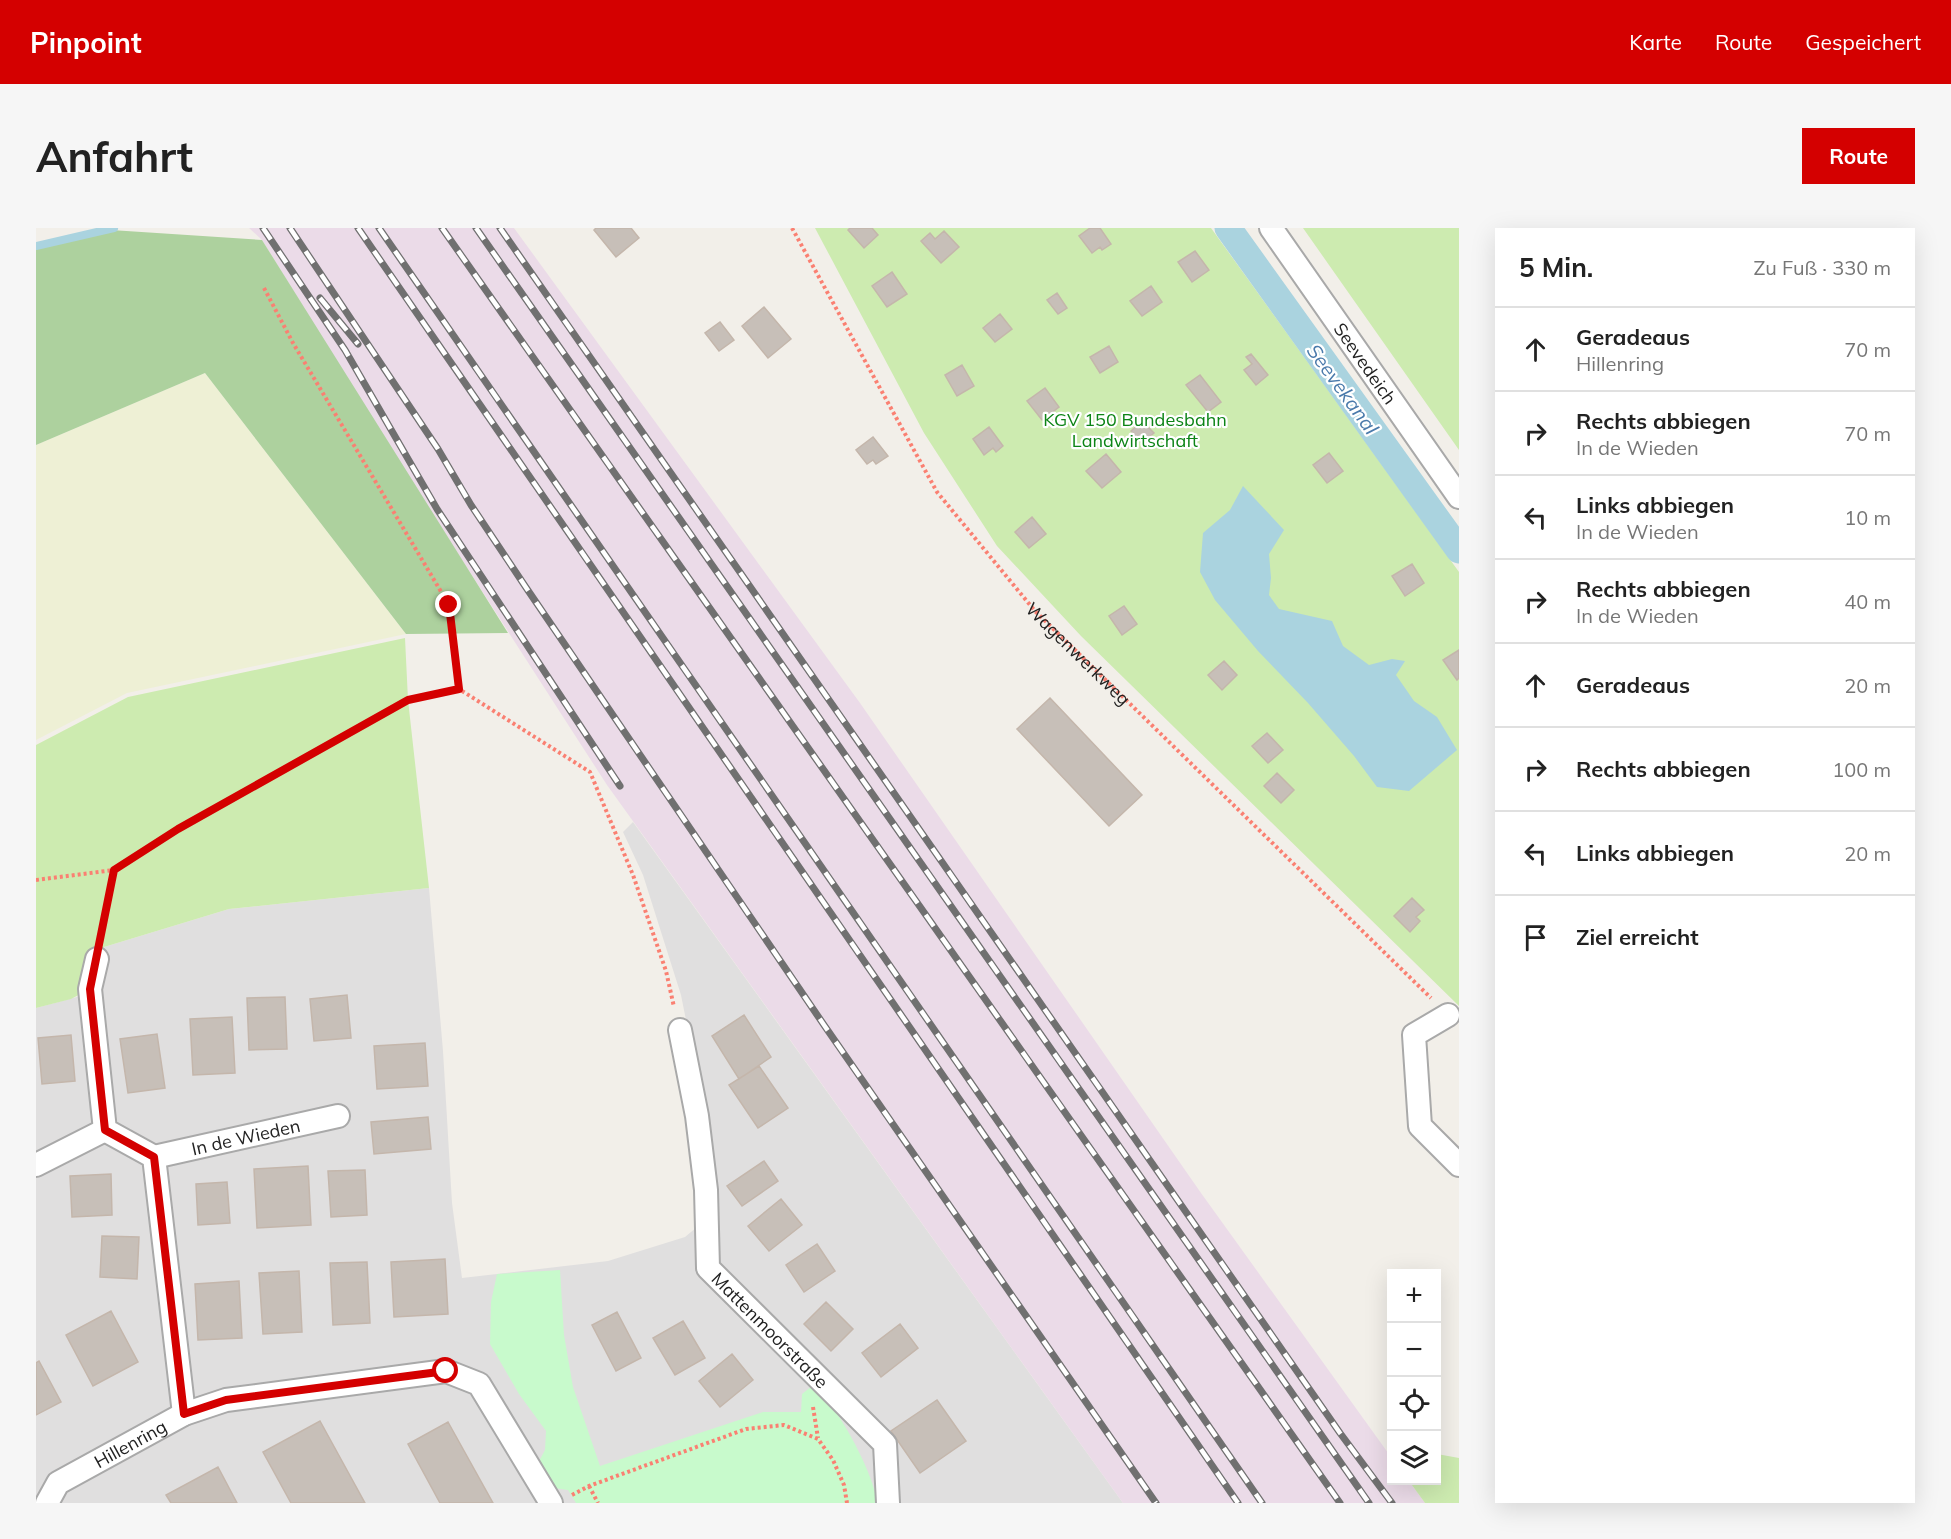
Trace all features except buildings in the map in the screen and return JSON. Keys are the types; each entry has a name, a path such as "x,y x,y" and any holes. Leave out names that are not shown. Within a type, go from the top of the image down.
{"street":[{"name":"Seevedeich","path":"1271,228 1459,497"},
{"path":"97,959 90,989 105,1130"},
{"path":"1448,1015 1414,1035 1420,1126 1459,1165"},
{"name":"Mattenmoorstraße","path":"680,1030 697,1116 706,1190 708,1268 885,1444 888,1503"},
{"name":"In de Wieden","path":"154,1157 338,1116"},
{"path":"105,1130 154,1157 184,1414"},
{"path":"36,1165 105,1130"},
{"name":"Hillenring","path":"47,1503 58,1484 184,1414 226,1400 446,1371 479,1384 560,1500"}],"path":[{"name":"Wagenwerkweg","path":"792,228 937,492 1035,611 1448,1015"},
{"path":"264,288 293,343 449,605 459,689"},
{"path":"36,880 114,870 178,829 408,700 459,689 590,772 633,874 666,971 680,1030"},
{"path":"97,959 114,870"},
{"path":"560,1500 589,1486 746,1429 784,1425 818,1439 833,1460 844,1485 847,1503"},
{"path":"589,1486 598,1503"}],"shaded area":[{"path":"249,228 514,228 860,703 1201,1193 1387,1451 1387,1485 1412,1485 1425,1503 1123,1503 607,785 400,464 262,240"},
{"path":"633,822 1123,1503 36,1503 36,1008 99,991 104,947 229,909 429,888 443,1051 452,1203 462,1278 608,1261 685,1237 715,1212 696,1070 681,995 643,875 623,832"}],"green space":[{"name":"KGV 150 Bundesbahn Landwirtschaft","path":"815,228 1211,228 1459,572 1459,1006 1081,636 997,546 924,433"},
{"path":"1303,228 1459,228 1459,450"},
{"path":"111,230 262,240 508,633 406,634 205,373 36,445 36,246"},
{"path":"205,373 406,634 127,693 36,740 36,445"},
{"path":"405,638 408,700 429,888 229,909 104,947 90,989 71,999 36,1008 36,745 128,697"},
{"path":"560,1270 564,1335 573,1387 600,1466 763,1412 801,1412 802,1394 812,1386 832,1407 853,1440 869,1475 877,1503 576,1503 568,1490 546,1487 537,1465 545,1450 546,1431 519,1394 490,1344 491,1302 497,1274"},
{"path":"1441,1455 1459,1458 1459,1503 1425,1503 1412,1485 1441,1485"}],"water":[{"path":"1243,486 1284,530 1269,554 1271,578 1269,595 1279,609 1332,621 1343,646 1369,665 1392,659 1405,661 1396,675 1414,701 1437,717 1457,750 1409,791 1377,787 1354,756 1308,703 1258,651 1215,600 1200,572 1203,533 1230,510"}],"waterway":[{"path":"36,246 114,228"},
{"name":"Seevekanal","path":"1228,228 1459,550"}],"railway":[{"path":"263,228 345,350 437,509 620,786"},
{"path":"290,228 438,449 471,505 525,586 824,1025 1156,1503"},
{"path":"358,228 1238,1503"},
{"path":"379,228 1262,1503"},
{"path":"442,228 1340,1503"},
{"path":"476,228 1369,1503"},
{"path":"500,228 1340,1433 1392,1503"},
{"path":"320,298 358,344"}],"route":[{"path":"446,1371 226,1400 184,1414 154,1157 105,1130 90,989 114,870 178,829 408,700 459,689 449,605"}]}
